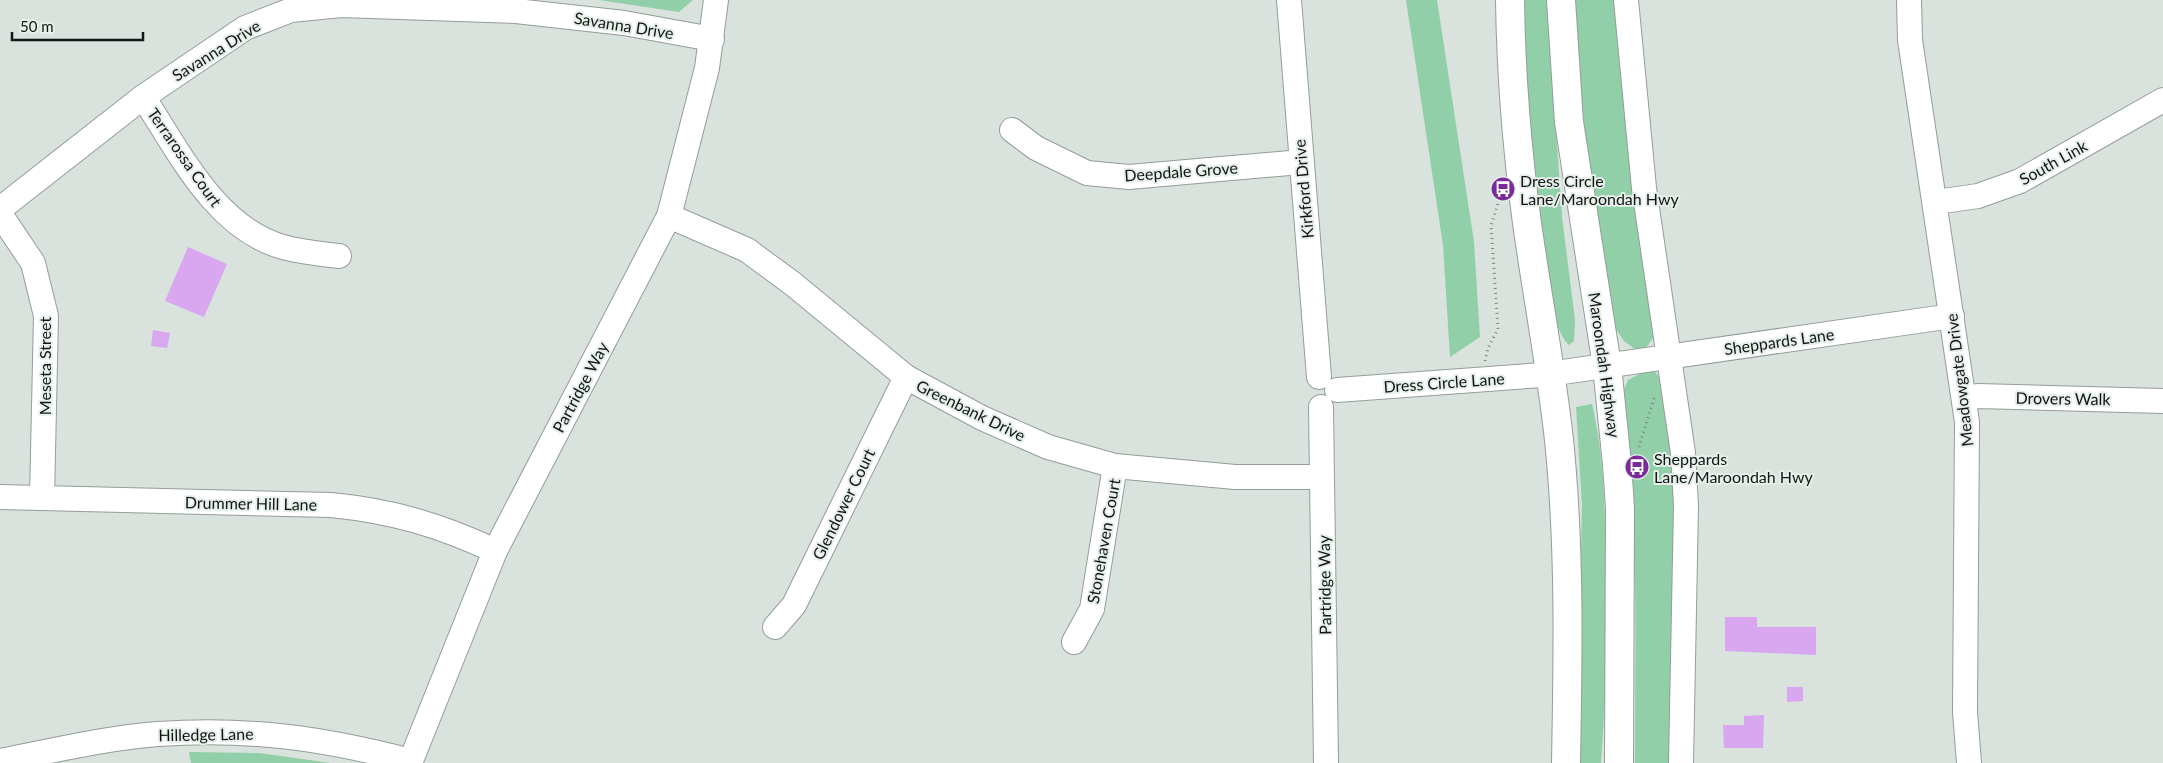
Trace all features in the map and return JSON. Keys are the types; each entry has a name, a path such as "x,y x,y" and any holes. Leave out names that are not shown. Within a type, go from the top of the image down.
{"highway":[{"path":"1510,0 1516,123 1527,222 1551,374 1562,472 1566,542 1566,763"},
{"name":"Maroondah Highway","path":"1561,0 1569,122 1607,366 1620,508 1619,763"}],"street":[{"name":"Partridge Way","path":"411,762 495,550 670,216 705,77 712,39 716,0"},
{"name":"Kirkford Drive","path":"1289,0 1301,162 1326,391"},
{"path":"1626,0 1644,188 1683,452 1686,506 1682,763"},
{"name":"Meadowgate Drive","path":"1909,0 1910,40 1936,202 1964,399 1968,449 1964,712 1969,763"},
{"name":"Savanna Drive","path":"0,208 143,96 244,28 291,10 341,5 548,14 624,23 712,39"},
{"name":"Terrarossa Court","path":"143,96 218,207 242,228 282,247 339,256"},
{"name":"South Link","path":"1936,202 1978,196 2020,181 2163,100"},
{"name":"Deepdale Grove","path":"1012,130 1036,148 1087,173 1129,177 1301,162"},
{"name":"Meseta Street","path":"0,214 32,263 46,316 42,498"},
{"name":"Greenbank Drive","path":"670,216 746,250 793,284 906,377 982,418 1040,443 1115,466 1235,477 1321,476"},
{"name":"Sheppards Lane","path":"1607,366 1952,316"},
{"name":"Dress Circle Lane","path":"1326,391 1551,374 1607,366"},
{"name":"Glendower Court","path":"775,627 794,605 906,377"},
{"name":"Partridge Way","path":"1326,391 1321,476 1326,763"},
{"name":"Drovers Walk","path":"1964,399 1978,396 2163,401"},
{"name":"Stonehaven Court","path":"1074,642 1092,610 1115,466"},
{"name":"Drummer Hill Lane","path":"0,497 304,504 360,508 419,520 495,550"},
{"name":"Hilledge Lane","path":"0,761 156,734 206,732 259,733 305,738 356,747 411,762"}],"path":[{"path":"1486,379 1485,356 1498,326 1490,224 1503,189"},
{"path":"1638,454 1642,431 1654,398"}],"green space":[{"path":"599,0 693,0 679,12"},
{"path":"1406,0 1437,0 1474,242 1480,337 1450,357 1443,245"},
{"path":"1520,0 1547,0 1562,217 1575,320 1574,341 1569,345 1557,324 1547,286 1539,238 1528,126"},
{"path":"1574,0 1618,0 1655,325 1653,338 1646,348 1635,349 1624,341 1616,329 1589,165 1576,41"},
{"path":"1645,371 1655,372 1664,383 1676,473 1672,763 1635,763 1634,531 1632,484 1623,392 1628,380"},
{"path":"1592,404 1600,445 1605,507 1605,691 1601,763 1577,763 1582,505 1576,407"},
{"path":"189,752 259,753 331,763 191,763"}],"building":[{"path":"188,247 227,264 204,317 165,301"},
{"path":"153,330 170,333 167,348 151,346"},
{"path":"1725,617 1757,617 1757,627 1816,627 1816,655 1725,651"},
{"path":"1787,687 1803,687 1803,701 1787,702"},
{"path":"1764,715 1763,748 1724,748 1723,725 1744,725 1744,716"}],"place":[{"name":"Dress Circle Lane/Maroondah Hwy","path":"1503,189"},
{"name":"Sheppards Lane/Maroondah Hwy","path":"1637,467"}]}
